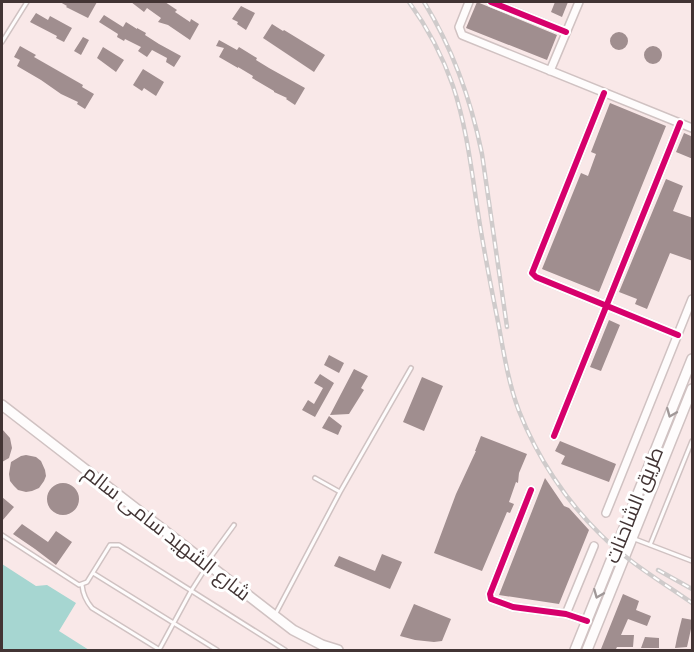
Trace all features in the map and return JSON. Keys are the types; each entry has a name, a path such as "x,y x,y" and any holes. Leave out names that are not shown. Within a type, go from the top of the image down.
{"main road":[{"name":"طريق الشاحنات","path":"575,651 691,371 693,359"},
{"name":"طريق الشاحنات","path":"587,651 693,389"},
{"name":"شارع الشهيد سامى سالم","path":"2,405 293,630 338,651"}],"street":[{"path":"469,2 459,27 462,35 693,128"},
{"path":"491,2 566,32"},
{"path":"550,71 579,2"},
{"path":"604,93 532,273 536,277 678,335"},
{"path":"554,436 680,123"},
{"path":"606,513 693,299"},
{"path":"531,490 490,597 493,601 513,607 567,614 587,621"},
{"path":"567,614 594,546"}],"lane":[{"path":"2,42 27,2"},
{"path":"275,616 340,492 411,368"},
{"path":"650,545 693,441"},
{"path":"315,478 340,492"},
{"path":"82,585 83,594 93,608 160,650 190,591 234,525"},
{"path":"2,535 76,584 82,585 87,582 110,545 116,544 285,651"},
{"path":"632,538 693,561"},
{"path":"93,573 217,651"}],"water":[{"path":"2,564 36,586 47,585 76,603 59,631 89,650 2,650"}],"building":[{"path":"60,2 97,2 88,18"},
{"path":"131,2 165,2 190,22 191,19 199,24 190,40 168,25 158,22 161,18 147,8 144,12"},
{"path":"477,2 557,35 547,60 466,28"},
{"path":"555,2 568,2 562,17 551,12"},
{"path":"241,6 255,13 246,30 232,19"},
{"path":"36,13 48,20 50,16 72,28 64,42 30,22"},
{"path":"104,15 123,27 126,22 181,56 174,67 166,62 167,58 152,50 147,57 138,51 141,47 117,37 118,34 99,22"},
{"path":"272,24 325,55 314,72 263,38"},
{"path":"619,32 625,35 628,41 625,47 619,50 613,47 610,41 613,35"},
{"path":"83,37 89,40 81,55 74,51"},
{"path":"219,40 237,50 239,47 257,58 256,60 305,88 295,105 252,78 253,76 219,57 224,48 216,46"},
{"path":"20,46 94,94 85,109 77,104 78,102 17,66 20,60 14,57"},
{"path":"653,46 659,49 662,55 659,61 653,64 647,61 644,55 647,49"},
{"path":"103,47 124,60 116,72 97,58"},
{"path":"143,69 164,82 156,96 144,88 142,91 133,85"},
{"path":"610,103 666,126 599,292 542,269 581,173 588,176 596,154 591,152"},
{"path":"684,133 693,137 693,159 676,152"},
{"path":"666,179 683,186 673,211 693,218 693,261 670,253 647,309 635,304 637,299 619,292"},
{"path":"609,320 620,325 601,371 590,367"},
{"path":"329,355 344,363 339,373 324,365"},
{"path":"354,369 368,376 361,388 364,390 349,414 330,415"},
{"path":"320,374 334,383 315,417 302,410 308,400 314,404 323,388 314,383"},
{"path":"422,377 443,386 424,431 403,422"},
{"path":"329,416 342,426 338,435 322,428"},
{"path":"2,429 10,438 12,448 9,458 2,462"},
{"path":"481,436 527,454 509,502 514,504 510,513 507,512 482,571 434,553"},
{"path":"560,441 616,464 609,482 561,464 565,456 555,451"},
{"path":"26,455 36,457 41,461 46,476 39,488 26,492 14,486 9,474 11,462"},
{"path":"545,478 564,506 569,508 589,530 559,604 499,595"},
{"path":"63,483 75,487 79,499 75,511 63,515 51,511 47,499 51,487"},
{"path":"2,497 14,507 2,521"},
{"path":"22,524 48,542 56,531 72,542 56,565 13,534"},
{"path":"382,554 402,562 390,589 334,566 339,556 375,571"},
{"path":"623,594 639,601 636,610 651,616 647,626 628,619 621,635 634,635 633,647 601,649"},
{"path":"414,604 451,619 442,641 415,640 400,636"},
{"path":"682,618 693,620 687,647 675,648"},
{"path":"645,637 659,638 659,648 641,648"}],"railway":[{"path":"409,2 439,53 458,101 507,370 515,401 534,445 564,493 588,522 622,554 692,603"},
{"path":"424,2 444,38 460,75 478,134 507,327"},
{"path":"658,570 692,589"}],"cycle path":[{"path":"491,2 566,32"},
{"path":"604,93 532,273 536,277 678,335"},
{"path":"554,436 680,123"},
{"path":"531,490 490,594 491,599 513,607 566,614 587,621"}]}
